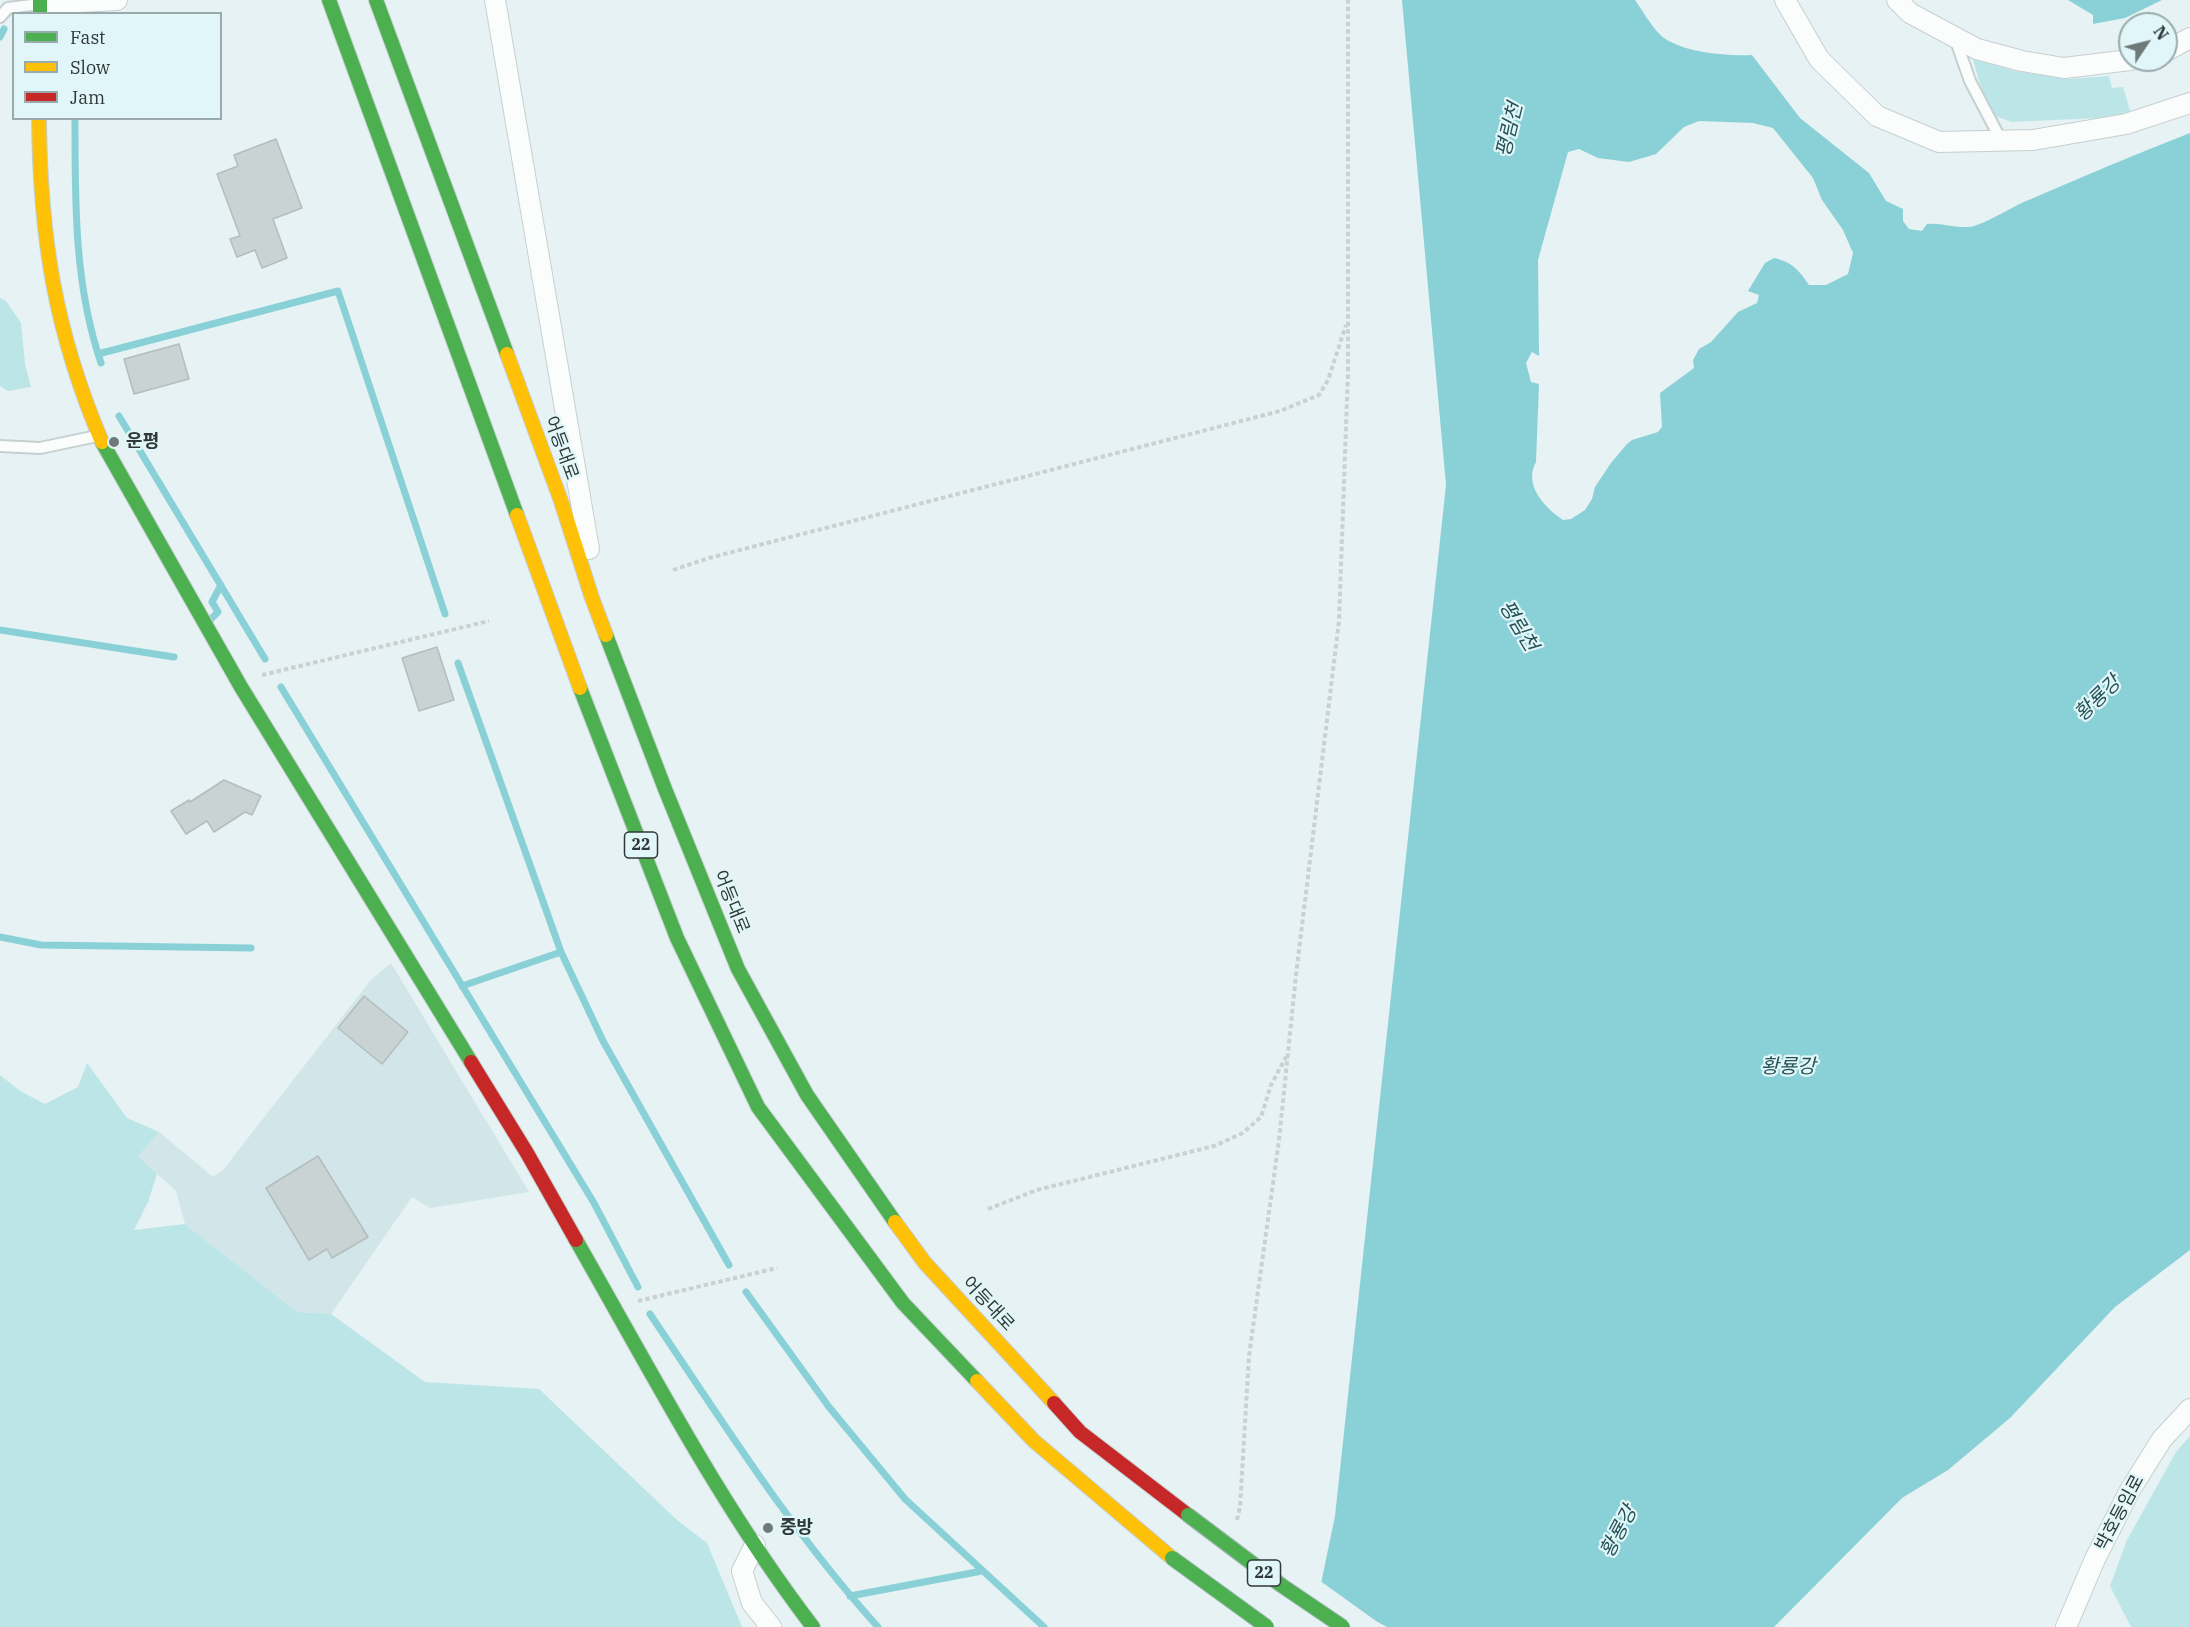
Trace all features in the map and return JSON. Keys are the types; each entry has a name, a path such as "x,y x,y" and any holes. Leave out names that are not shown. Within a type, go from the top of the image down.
{"main road":[{"name":"22","path":"329,0 589,713 677,938 758,1107 903,1303 1034,1441 1172,1558 1267,1627"},
{"name":"어등대로","path":"376,0 561,501 602,623 665,789 738,969 807,1095 860,1174 926,1263 1080,1432 1281,1586 1342,1627"},
{"path":"39,120 42,214 52,283 69,355 99,435 241,687 466,1051 526,1153 706,1470 787,1593 813,1627"}],"street":[{"path":"40,6 117,0"},
{"path":"495,0 602,623"},
{"path":"1785,0 1819,59 1877,116 1939,142 2033,140 2126,124 2190,103"},
{"path":"1897,0 1910,14 1977,50 2022,62 2064,68 2118,61"},
{"name":"박호등임로","path":"2066,1627 2095,1559 2130,1490 2162,1439 2190,1409"},
{"path":"755,1545 742,1571 752,1603 771,1627"}],"lane":[{"path":"0,17 8,8 40,6"},
{"path":"1955,38 1970,81 2001,140"},
{"path":"0,446 40,447 99,435"}],"path":[{"path":"1236,1529 1240,1507 1249,1356 1279,1140 1339,621 1348,372 1348,0"},
{"path":"673,570 709,558 1280,411 1319,395 1328,380 1347,321"},
{"path":"241,687 261,675 489,621"},
{"path":"988,1209 1038,1190 1214,1146 1243,1133 1261,1117 1271,1085 1288,1053"},
{"path":"614,1307 777,1268"}],"shaded area":[{"path":"1973,59 2015,71 2068,79 2109,76 2112,88 2123,87 2131,114 2120,117 2011,122 1993,115"},
{"path":"0,298 6,301 21,323 25,364 31,387 8,391 0,386"},
{"path":"391,963 529,1192 430,1208 412,1197 331,1314 297,1312 185,1224 176,1191 137,1156 159,1132 213,1177 223,1170 371,980"},
{"path":"87,1063 127,1118 159,1132 138,1156 157,1174 148,1202 134,1230 185,1224 297,1312 331,1314 425,1382 539,1389 677,1520 707,1543 742,1627 0,1627 0,1075 20,1091 45,1104 78,1087"},
{"path":"2190,1436 2190,1627 2131,1627 2110,1586 2127,1540 2176,1452"}],"water":[{"name":"황룡강","path":"1402,0 1635,0 1657,31 1673,43 1706,52 1752,55 1800,118 1869,173 1886,201 1903,209 1903,221 1909,229 1922,231 1927,224 1965,227 1977,225 2024,202 2190,133 2190,1250 2115,1307 2010,1418 1948,1470 1902,1498 1774,1627 1312,1627 1335,1516 1446,485","holes":["1699,121 1753,123 1773,128 1813,178 1822,200 1843,230 1853,253 1848,274 1826,285 1809,285 1790,264 1774,258 1765,263 1748,291 1759,295 1757,303 1738,312 1711,342 1699,349 1693,360 1694,368 1660,393 1662,427 1658,432 1632,440 1627,444 1595,487 1592,499 1585,510 1571,519 1563,520 1543,502 1532,479 1536,462 1539,384 1531,382 1526,363 1532,352 1539,356 1538,260 1568,152 1579,149 1598,158 1629,162 1656,154 1684,127"]},
{"path":"2068,0 2162,0 2137,12 2118,12 2118,19 2093,24 2093,15"}],"pier":[{"path":"1319,1580 1376,1621 1387,1627 1309,1627"}],"building":[{"path":"276,139 302,208 273,219 287,258 262,268 255,250 237,257 230,239 240,236 217,174 238,166 234,155"},
{"path":"179,344 189,379 134,394 124,359"},
{"path":"437,647 454,700 419,711 402,658"},
{"path":"224,780 261,796 252,815 245,812 214,832 207,821 186,834 171,811 189,800 190,802"},
{"path":"364,996 408,1032 382,1064 338,1028"},
{"path":"318,1156 368,1237 332,1258 327,1249 309,1260 266,1188"}],"waterway":[{"path":"0,37 4,29"},
{"path":"75,120 76,211 81,273 92,333 101,363"},
{"path":"98,354 338,291 445,614"},
{"path":"119,416 265,659"},
{"path":"210,620 218,612 212,602 221,585"},
{"path":"0,630 174,657"},
{"path":"458,663 561,952 603,1041 729,1265"},
{"path":"281,687 594,1203 638,1287"},
{"path":"0,937 41,945 251,948"},
{"path":"462,986 561,952"},
{"path":"746,1292 829,1407 905,1499 1044,1627"},
{"path":"650,1314 787,1514 816,1553 878,1627"},
{"path":"850,1596 982,1571"}],"traffic: fast":[{"path":"40,0 40,12"},
{"path":"329,0 517,515"},
{"path":"376,0 507,354"},
{"path":"102,442 241,687 471,1062"},
{"path":"606,635 738,969 807,1095 895,1222"},
{"path":"580,688 677,938 758,1107 903,1303 977,1381"},
{"path":"576,1240 717,1486 779,1581 813,1627"},
{"path":"1188,1515 1281,1585 1343,1627"},
{"path":"1172,1558 1267,1627"}],"traffic: slow":[{"path":"39,120 43,203 53,283 72,362 102,442"},
{"path":"507,354 561,501 606,635"},
{"path":"517,515 580,688"},
{"path":"895,1222 925,1263 1054,1403"},
{"path":"977,1381 1034,1441 1172,1558"}],"traffic: jam":[{"path":"471,1062 527,1153 576,1240"},
{"path":"1054,1403 1080,1432 1188,1515"}],"place":[{"name":"운평","path":"114,442"},
{"name":"중방","path":"768,1528"}],"water label":[{"name":"평림천","path":"1510,130"},
{"name":"평림천","path":"1518,626"}]}
